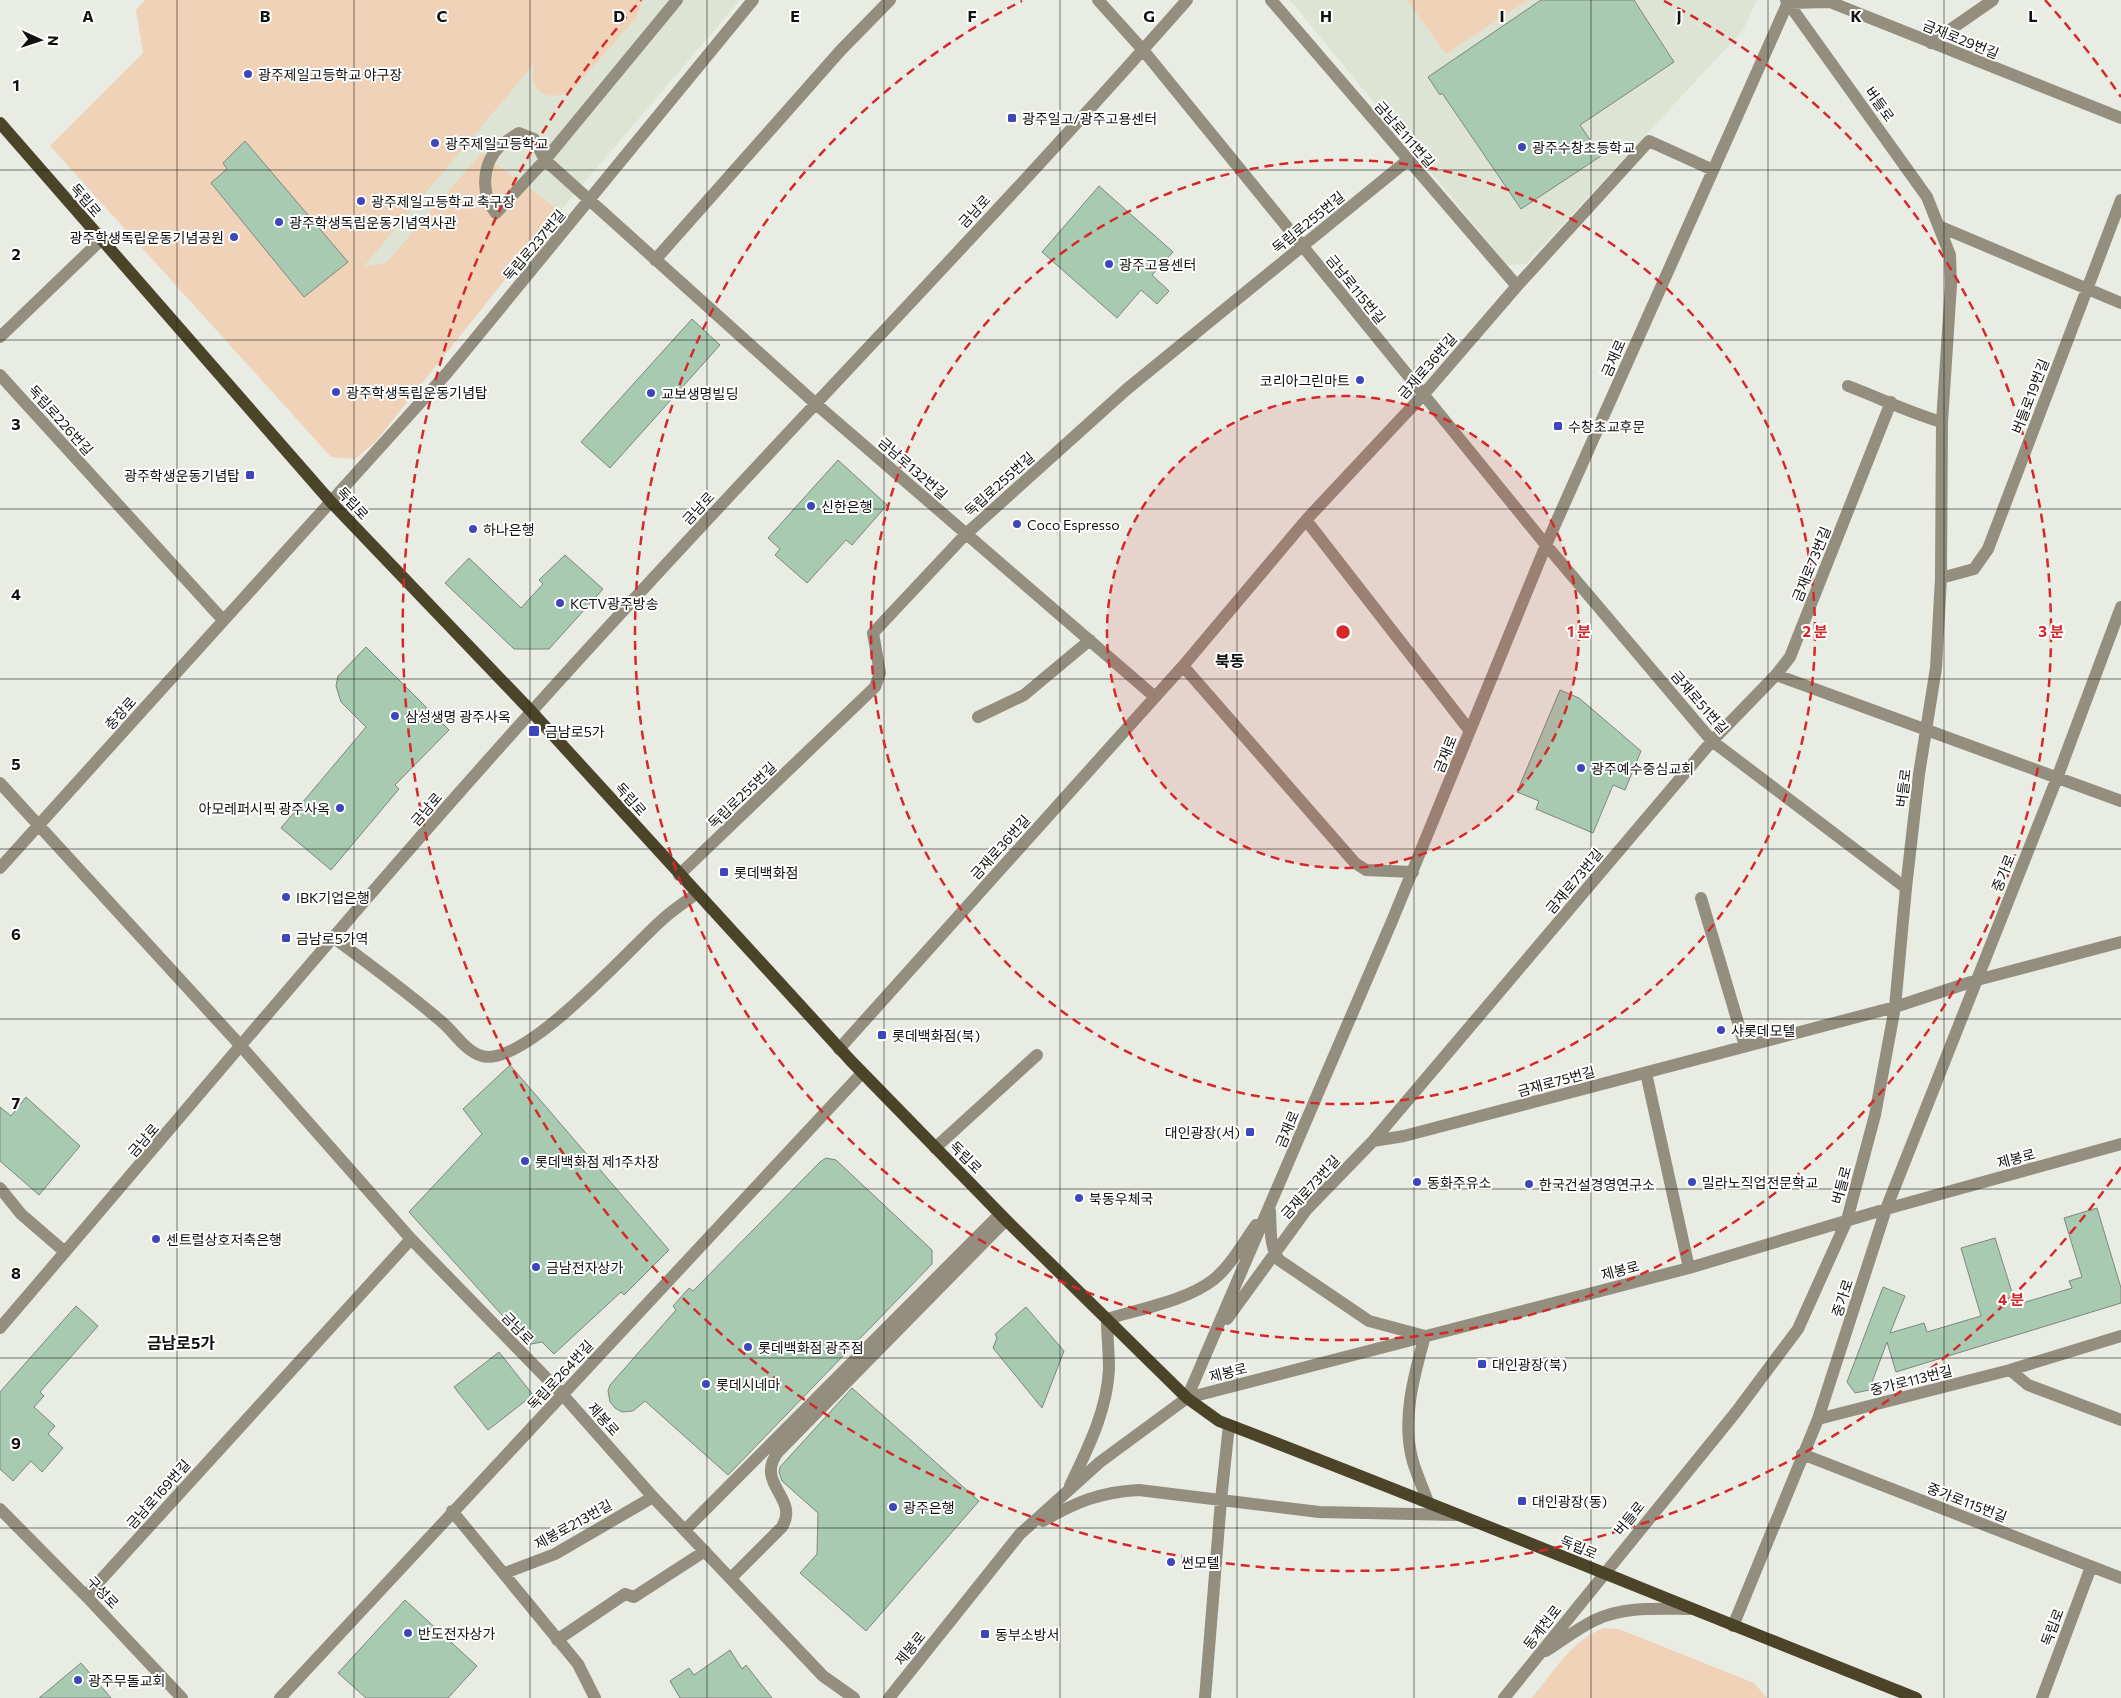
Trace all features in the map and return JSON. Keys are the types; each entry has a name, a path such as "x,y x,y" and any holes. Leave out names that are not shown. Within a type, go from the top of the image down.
{"main road":[{"name":"독립로","path":"0,123 331,502 531,711 839,1049 1003,1217 1187,1398 1219,1421 1463,1515 1690,1609 1916,1698"}],"street":[{"path":"546,160 677,0"},
{"name":"독립로237번길","path":"331,502 447,373 753,0"},
{"path":"655,260 841,50 890,0"},
{"name":"금남로115번길","path":"1098,0 1143,50 1546,545"},
{"name":"금남로","path":"0,1328 170,1131 240,1045 531,711 1143,50 1187,0"},
{"name":"금남로111번길","path":"1271,0 1517,286"},
{"path":"1932,44 1992,0"},
{"name":"금재로29번길","path":"1788,1 1830,2 2121,118"},
{"name":"금재로","path":"1187,1398 1413,872 1546,545 1788,1"},
{"name":"버들로","path":"1603,1573 1736,1412 1798,1329 1847,1220 1875,1115 1895,1007 1906,888 1936,668 1941,578 1942,422 1951,285 1950,255 1941,228 1927,197 1788,1"},
{"name":"금남로132번길","path":"546,160 496,212 488,204 484,181 490,159 500,146 519,132 534,139 546,160 655,260 816,404 1154,697"},
{"name":"금재로36번길","path":"839,1049 1183,666 1306,520 1423,395 1517,286 1648,141 1713,170"},
{"name":"독립로255번길","path":"679,875 875,687 880,673 873,633 966,534 1127,389 1408,160"},
{"name":"버들로19번길","path":"1941,578 1974,569 1988,549 2121,200"},
{"path":"1941,228 2121,304"},
{"path":"0,337 101,240"},
{"name":"독립로226번길","path":"0,375 99,486 223,620"},
{"path":"1848,386 1891,402 1917,415 1942,422"},
{"name":"금재로73번길","path":"1212,1340 1306,1209 1373,1141 1712,741 1776,675 1790,656 1891,402"},
{"name":"충장로","path":"0,868 331,502"},
{"name":"금재로","path":"1306,520 1470,731"},
{"name":"금재로51번길","path":"1546,545 1712,741 1906,888"},
{"name":"중가로","path":"1733,1626 1802,1454 1818,1419 1886,1209 2057,778 2116,635 2121,607"},
{"path":"978,717 1024,695 1090,640"},
{"path":"1183,666 1355,864 1366,870 1413,872"},
{"path":"1776,675 2121,801"},
{"path":"0,784 38,826"},
{"name":"금남로","path":"38,826 240,1045 411,1239 562,1394"},
{"path":"334,938 443,1023 466,1046 482,1056 493,1056 529,1041 548,1029 663,918 696,894"},
{"path":"1701,898 1745,1046"},
{"path":"1977,980 2121,942"},
{"name":"금재로75번길","path":"1373,1141 1404,1136 1895,1007 1977,980"},
{"path":"935,1148 1036,1054"},
{"name":"독립로264번길","path":"280,1698 862,1072"},
{"path":"1646,1073 1689,1268"},
{"name":"제봉로","path":"889,1698 1020,1534 1100,1462 1187,1398 1689,1268 1847,1220 2121,1144"},
{"path":"0,1188 21,1214 65,1252"},
{"path":"1270,1205 1271,1237 1274,1254 1297,1273 1369,1320 1425,1336 1412,1383 1408,1420 1412,1461 1428,1502"},
{"path":"1067,1492 1092,1438 1104,1405 1109,1370 1107,1319 1184,1295 1214,1279 1270,1205"},
{"path":"685,1530 1003,1217"},
{"path":"731,1578 782,1527 787,1519 787,1508 773,1482 771,1473 772,1462 778,1452 1003,1217"},
{"name":"금남로169번길","path":"86,1596 411,1239"},
{"name":"중가로113번길","path":"1818,1419 2010,1370 2121,1336"},
{"path":"2010,1370 2028,1385 2121,1420"},
{"name":"제봉로","path":"562,1394 653,1497 823,1676 854,1698"},
{"path":"1205,1698 1220,1500 1229,1425"},
{"name":"중가로115번길","path":"1802,1454 2121,1578"},
{"path":"1020,1534 1064,1508 1088,1498 1112,1492 1138,1490 1319,1512 1463,1515"},
{"name":"제봉로213번길","path":"505,1573 555,1554 653,1497"},
{"name":"구성로","path":"0,1509 86,1596 182,1698"},
{"path":"452,1511 578,1664 595,1698"},
{"path":"557,1640 625,1594 634,1597 706,1551"},
{"name":"독립로","path":"2042,1698 2091,1567"},
{"name":"동계천로","path":"1504,1698 1603,1573"},
{"path":"1538,1656 1595,1620 1611,1614 1645,1609 1690,1609"}],"shaded area":[{"name":"광주제일고등학교","path":"145,0 740,0 560,211 481,153 386,263 362,268 136,10"},
{"path":"145,0 643,0 636,18 572,90 567,93 550,96 539,91 533,80 534,64 363,267 386,263 481,153 560,211 376,441 355,459 331,457 50,146 143,53 136,10"},
{"name":"광주수창초등학교","path":"1290,0 1757,0 1743,30 1526,264 1507,265"},
{"path":"1407,0 1528,0 1446,54"},
{"path":"1604,1628 1619,1629 1754,1683 1767,1698 1532,1698 1573,1648 1582,1640"}],"building":[{"path":"1541,0 1634,0 1674,62 1580,125 1601,156 1521,209 1442,93 1440,95 1428,77"},
{"name":"광주학생독립운동기념역사관","path":"245,141 348,262 304,297 211,183 227,169 223,163"},
{"name":"광주고용센터","path":"1099,186 1173,252 1152,275 1169,291 1157,304 1141,290 1117,318 1042,252"},
{"name":"교보생명빌딩","path":"692,319 720,345 610,468 581,442"},
{"path":"838,460 887,505 852,545 846,540 807,583 775,555 780,549 768,538"},
{"name":"KCTV광주방송","path":"565,555 603,589 549,649 514,649 445,583 469,558 521,608 543,584 539,580"},
{"path":"366,647 449,730 395,785 399,789 331,870 281,828 366,727 341,702 336,686 338,676"},
{"name":"광주예수중심교회","path":"1560,690 1579,698 1641,751 1625,790 1613,785 1593,833 1536,809 1539,801 1517,792"},
{"path":"510,1065 669,1250 624,1295 621,1292 554,1354 542,1342 526,1345 518,1337 520,1335 409,1212 482,1134 463,1109"},
{"path":"26,1097 80,1146 39,1195 0,1161 0,1107 11,1116"},
{"name":"롯데백화점 광주점","path":"826,1158 836,1160 932,1250 932,1264 728,1475 645,1401 633,1411 622,1412 610,1402 608,1391 610,1385 676,1310 673,1306 689,1288 693,1291"},
{"path":"2097,1208 2121,1288 2121,1303 1896,1372 1887,1342 1869,1390 1855,1393 1847,1382 1883,1287 1905,1296 1890,1333 1924,1323 1927,1332 1981,1316 1961,1248 1995,1238 2016,1305 2072,1288 2069,1281 2082,1277 2064,1218"},
{"path":"76,1306 98,1326 40,1392 44,1396 34,1407 55,1426 48,1434 63,1448 42,1472 31,1461 13,1481 0,1469 0,1392"},
{"path":"1026,1307 1064,1351 1042,1408 993,1348 997,1338 995,1334"},
{"path":"499,1352 533,1395 488,1430 454,1387"},
{"name":"광주은행","path":"852,1388 979,1501 866,1631 800,1573 817,1554 818,1513 782,1481 779,1472 780,1467"},
{"name":"반도전자상가","path":"405,1600 477,1666 448,1698 366,1698 338,1673"},
{"path":"730,1650 742,1669 746,1665 772,1698 680,1698 670,1681 689,1668 694,1675"},
{"name":"광주무돌교회","path":"81,1663 111,1698 39,1698"}],"place":[{"name":"광주제일고등학교 야구장","path":"248,74"},
{"name":"광주일고/광주고용센터","path":"1012,118"},
{"name":"광주제일고등학교","path":"435,143"},
{"name":"광주수창초등학교","path":"1522,147"},
{"name":"광주제일고등학교 축구장","path":"361,201"},
{"name":"광주학생독립운동기념역사관","path":"279,222"},
{"name":"광주학생독립운동기념공원","path":"234,237"},
{"name":"광주고용센터","path":"1109,264"},
{"name":"코리아그린마트","path":"1360,380"},
{"name":"광주학생독립운동기념탑","path":"336,392"},
{"name":"교보생명빌딩","path":"651,393"},
{"name":"수창초교후문","path":"1558,426"},
{"name":"광주학생운동기념탑","path":"250,475"},
{"name":"신한은행","path":"811,506"},
{"name":"Coco Espresso","path":"1017,524"},
{"name":"하나은행","path":"473,529"},
{"name":"KCTV광주방송","path":"560,603"},
{"name":"삼성생명 광주사옥","path":"395,716"},
{"name":"금남로5가","path":"534,731"},
{"name":"광주예수중심교회","path":"1581,768"},
{"name":"아모레퍼시픽 광주사옥","path":"340,808"},
{"name":"롯데백화점","path":"724,872"},
{"name":"IBK기업은행","path":"286,897"},
{"name":"금남로5가역","path":"286,938"},
{"name":"샤롯데모텔","path":"1721,1030"},
{"name":"롯데백화점(북)","path":"882,1035"},
{"name":"대인광장(서)","path":"1250,1132"},
{"name":"롯데백화점 제1주차장","path":"525,1161"},
{"name":"동화주유소","path":"1417,1182"},
{"name":"밀라노직업전문학교","path":"1692,1182"},
{"name":"한국건설경영연구소","path":"1529,1184"},
{"name":"북동우체국","path":"1079,1198"},
{"name":"센트럴상호저축은행","path":"156,1239"},
{"name":"금남전자상가","path":"536,1267"},
{"name":"롯데백화점 광주점","path":"748,1347"},
{"name":"대인광장(북)","path":"1482,1364"},
{"name":"롯데시네마","path":"706,1384"},
{"name":"대인광장(동)","path":"1522,1501"},
{"name":"광주은행","path":"893,1507"},
{"name":"썬모텔","path":"1171,1562"},
{"name":"반도전자상가","path":"408,1633"},
{"name":"동부소방서","path":"985,1634"},
{"name":"광주무돌교회","path":"78,1680"}],"district":[{"name":"북동","path":"1230,660"},
{"name":"금남로5가","path":"181,1342"}]}
